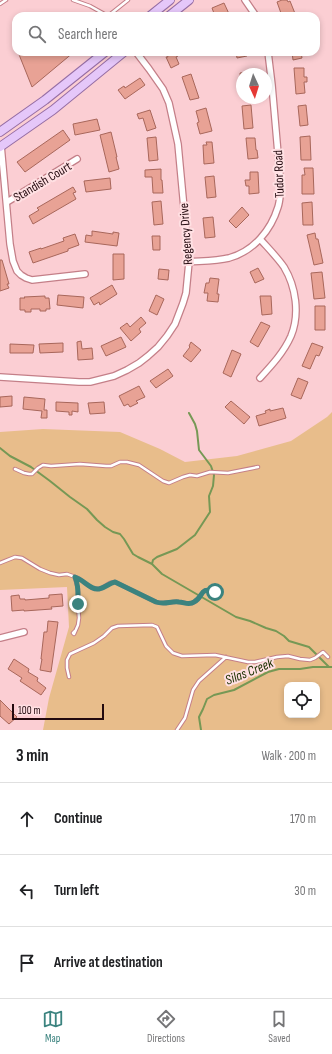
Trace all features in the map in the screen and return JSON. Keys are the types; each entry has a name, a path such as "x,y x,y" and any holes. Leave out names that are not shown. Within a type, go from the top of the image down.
{"main road":[{"path":"155,12 170,0"},
{"path":"174,12 189,0"},
{"path":"0,132 46,100 100,56"},
{"path":"0,145 53,110 119,56"}],"street":[{"path":"245,0 253,12"},
{"name":"Regency Drive","path":"0,377 90,382 114,376 139,363 158,347 168,336 180,314 186,293 189,262 178,144 169,104 163,89 139,56"},
{"name":"Tudor Road","path":"189,262 221,259 236,256 246,251 260,239 272,223 279,205 281,188 268,56"},
{"path":"0,145 7,202 10,244 17,271 26,278 37,280 85,274"},
{"name":"Standish Court","path":"7,202 77,159"},
{"path":"260,239 277,258 289,276 296,304 291,337 274,363 260,378"},
{"path":"0,638 24,632"}],"lane":[{"path":"0,4 6,0"},
{"path":"73,0 90,6 101,12"},
{"path":"113,12 128,0"},
{"path":"16,469 29,474 33,473 43,465 51,466 71,464 111,466 120,462 127,462 139,465 163,481 169,482 190,475 196,476 210,472 228,473 258,467"},
{"path":"0,563 15,557 22,558 50,573 59,575 67,574 75,577 84,581 92,588 102,588 115,582 162,604 179,602 189,604 196,602 205,590 215,592"},
{"path":"75,577 78,589 79,618 75,632"},
{"path":"69,677 67,660 70,654 94,643 112,628 118,626 152,625 157,627 166,646 173,653 182,656 215,654 248,662 255,662 277,656 288,656 310,660 323,652 328,657"},
{"path":"177,730 185,718 193,690 199,681 226,657"}],"shaded area":[{"path":"332,412 332,730 43,730 49,698 69,627 67,587 0,590 0,432 43,429 120,432 160,449 185,462 237,456 291,441"}],"building":[{"path":"282,0 287,0 288,2 290,1 294,12 281,12 277,2"},
{"path":"224,3 228,12 214,12 212,8"},
{"path":"20,56 69,56 32,87"},
{"path":"178,56 176,57 179,64 171,68 166,57"},
{"path":"237,56 247,56 237,58"},
{"path":"292,56 302,56 302,58 293,60"},
{"path":"294,68 304,68 304,77 307,77 307,82 304,82 305,93 296,94"},
{"path":"191,74 199,98 190,100 182,77"},
{"path":"140,78 145,85 125,99 118,90 124,86 125,88"},
{"path":"251,105 253,128 244,129 242,106"},
{"path":"306,105 308,125 300,126 298,106"},
{"path":"206,108 212,131 200,134 196,111"},
{"path":"150,110 156,128 147,131 143,118 139,119 137,114"},
{"path":"97,119 100,130 75,135 73,124"},
{"path":"63,130 70,140 25,172 17,162"},
{"path":"111,132 119,169 109,172 100,135"},
{"path":"310,136 311,160 301,160 300,137"},
{"path":"156,137 158,160 149,161 147,138"},
{"path":"246,138 255,138 258,158 248,159"},
{"path":"206,142 212,142 214,163 204,164 203,145 207,145"},
{"path":"304,168 313,168 314,194 302,194 302,175 305,175"},
{"path":"161,169 163,193 153,193 152,177 145,177 145,170"},
{"path":"250,172 258,172 259,193 249,194 249,186 246,186 245,180 250,180"},
{"path":"214,176 216,197 207,198 205,177"},
{"path":"110,178 111,189 86,192 84,181"},
{"path":"73,187 76,192 73,193 76,199 33,224 29,216 39,210 37,208"},
{"path":"161,201 163,224 154,225 152,202"},
{"path":"312,202 313,225 303,225 302,203"},
{"path":"242,207 249,215 236,228 229,221"},
{"path":"213,217 215,237 205,238 203,218"},
{"path":"92,231 113,234 113,232 119,233 117,246 85,242 86,235 92,236"},
{"path":"315,233 316,239 318,239 323,263 314,265 307,235"},
{"path":"75,234 79,245 68,249 68,251 33,263 29,252 64,241 63,238"},
{"path":"152,236 160,236 160,250 153,250"},
{"path":"113,254 124,254 124,279 113,280"},
{"path":"0,260 2,260 9,288 0,291"},
{"path":"258,268 264,279 255,283 250,272"},
{"path":"159,269 169,270 168,280 158,279"},
{"path":"322,272 325,298 314,299 311,273"},
{"path":"210,278 219,279 217,294 219,294 218,302 207,301 208,293 204,293 206,283 209,283"},
{"path":"112,285 117,294 100,305 99,302 94,305 90,298"},
{"path":"58,295 84,297 83,308 57,305"},
{"path":"156,295 164,299 157,315 149,311"},
{"path":"45,296 45,298 49,298 50,309 40,311 40,309 31,309 31,312 20,310 20,298"},
{"path":"260,296 271,296 272,314 262,315"},
{"path":"315,306 325,306 325,330 315,330"},
{"path":"141,317 146,323 139,329 141,332 131,341 120,328 127,323 130,327"},
{"path":"261,322 270,326 258,347 250,342"},
{"path":"121,337 126,347 106,356 101,346"},
{"path":"81,341 82,349 92,348 93,359 78,360 77,342"},
{"path":"191,342 201,350 191,362 183,356 190,347"},
{"path":"63,343 63,352 40,353 39,344"},
{"path":"312,343 323,347 319,356 316,355 310,369 302,366"},
{"path":"10,344 34,345 33,353 10,353"},
{"path":"232,350 241,354 231,377 223,373"},
{"path":"168,369 173,376 156,388 150,381"},
{"path":"298,378 308,382 301,399 291,395"},
{"path":"139,386 145,397 136,401 138,403 130,407 128,404 124,406 119,396"},
{"path":"12,396 12,406 0,407 0,397"},
{"path":"24,397 45,399 44,410 47,410 47,418 41,418 42,411 23,409"},
{"path":"231,401 250,417 244,424 225,407"},
{"path":"56,402 78,403 78,412 72,411 72,415 69,415 69,412 56,411"},
{"path":"104,402 105,413 90,414 88,403"},
{"path":"283,408 286,418 259,426 256,416 266,413 265,411 270,409 270,411"},
{"path":"62,594 63,606 51,607 52,609 12,611 11,596 19,595 20,599 25,600 49,598 49,595"},
{"path":"48,621 58,622 51,672 40,670 44,632 47,632"},
{"path":"14,659 29,669 28,672 38,678 37,681 46,688 41,695 20,681 22,678 8,669"},
{"path":"0,700 17,717 9,724 0,716"}],"waterway":[{"path":"152,564 153,560 157,557 177,549 195,535 210,512 209,496 213,486 214,475 211,466 199,450 197,431 189,413"},
{"path":"0,448 10,456 31,467 50,481 87,509 105,527 120,534 133,554 152,564 162,574 236,617 276,631 289,641 309,647 329,667"},
{"name":"Silas Creek","path":"201,730 199,717 207,699 214,695 234,690 268,672 279,669 332,667"}],"route":[{"path":"78,604 78,589 75,577 84,581 92,588 98,589 115,582 162,604 179,602 189,604 196,602 205,590 215,592"}]}
